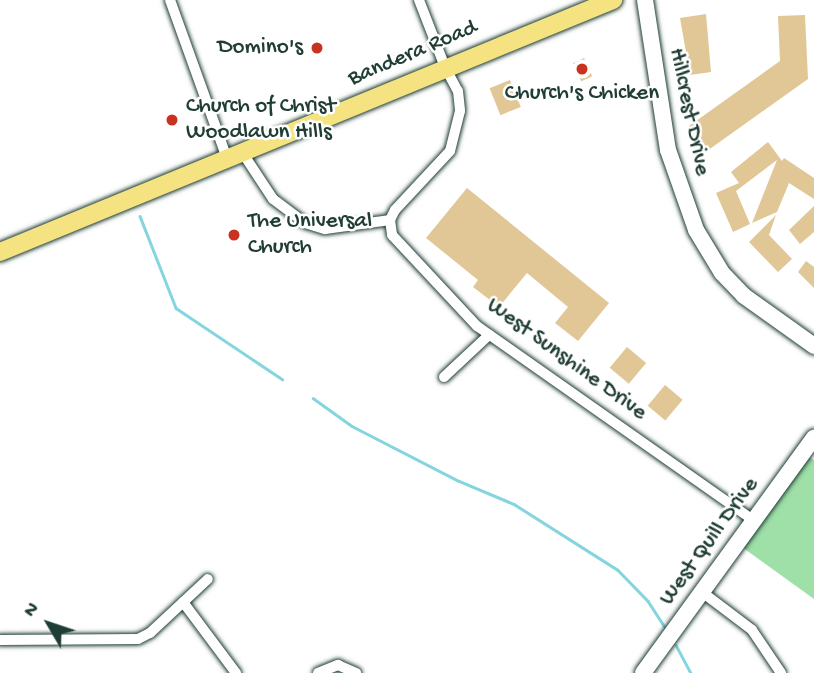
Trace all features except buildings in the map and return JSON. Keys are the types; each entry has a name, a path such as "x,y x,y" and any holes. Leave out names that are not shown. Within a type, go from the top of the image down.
{"main road":[{"name":"Bandera Road","path":"0,252 612,0"},
{"name":"Hillcrest Drive","path":"645,0 668,150 696,230 722,273 744,296 814,346"},
{"name":"West Quill Drive","path":"643,673 814,438"}],"street":[{"path":"170,0 234,155 273,199 304,223 324,229 390,220 402,200 441,164 454,140 460,111 458,91 445,67 419,0"},
{"name":"West Sunshine Drive","path":"390,220 392,235 406,253 489,335 753,520"},
{"path":"444,377 489,335"},
{"path":"0,640 138,639 150,634 208,579"},
{"path":"702,592 752,630 781,673"},
{"path":"183,602 236,673"},
{"path":"318,673 338,665 356,673"}],"green space":[{"path":"809,457 814,460 814,599 742,547"}],"waterway":[{"path":"140,216 176,308 282,379"},
{"path":"313,398 352,426 459,481 514,504 618,570 648,601 664,626"},
{"path":"676,645 691,673"}],"place":[{"name":"Domino's","path":"317,48"},
{"name":"Church's Chicken","path":"582,69"},
{"name":"Church of Christ Woodlawn Hills","path":"172,120"},
{"name":"The Universal Church","path":"234,235"}]}
